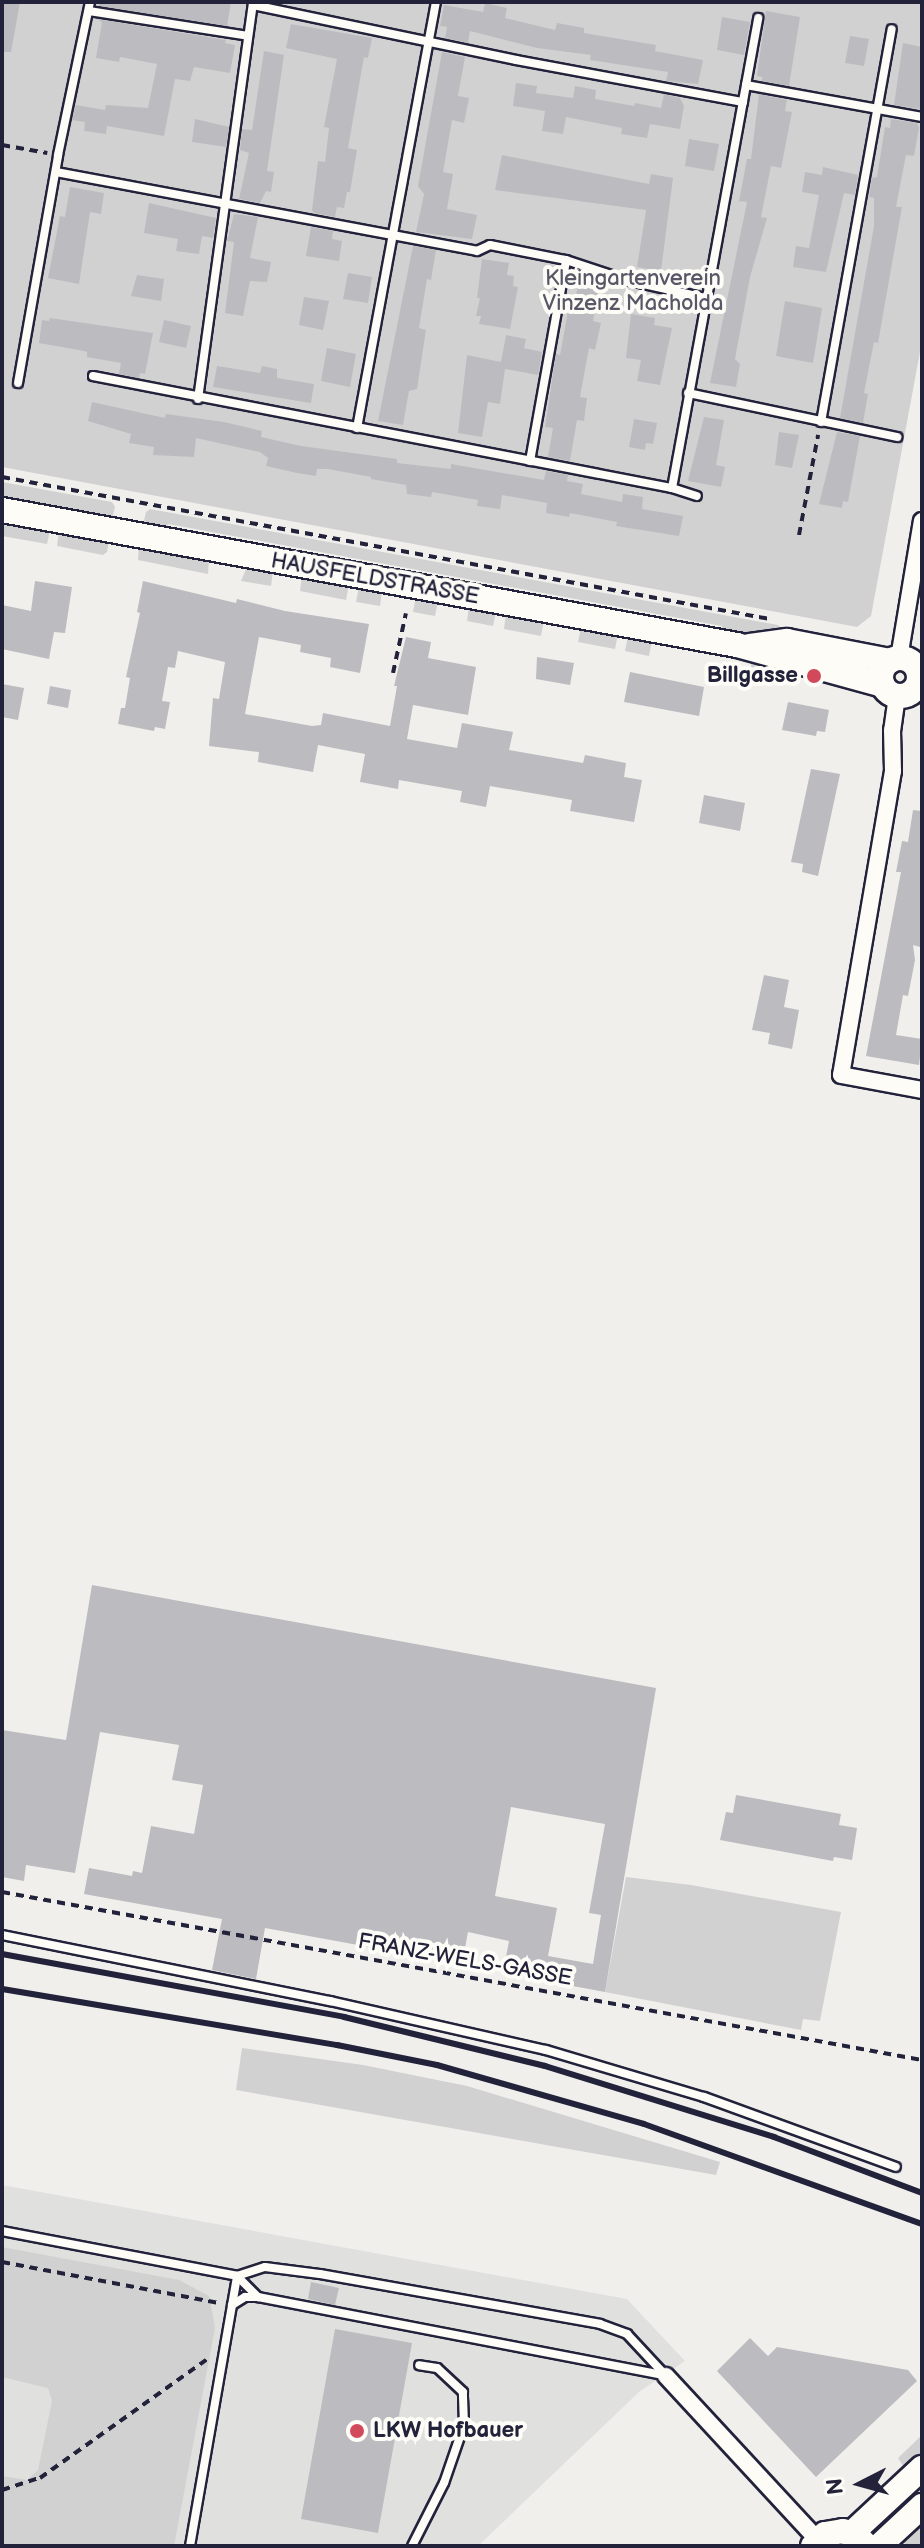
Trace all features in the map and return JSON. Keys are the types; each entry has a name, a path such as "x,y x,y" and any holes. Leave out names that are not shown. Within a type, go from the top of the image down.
{"street":[{"name":"HAUSFELDSTRASSE","path":"2,510 905,677"},
{"path":"922,521 905,677 892,730 893,771 841,1075 922,1090"},
{"path":"666,2376 815,2543 834,2532 860,2540 922,2468"},
{"path":"879,2546 922,2506"}],"lane":[{"path":"357,428 436,2"},
{"path":"198,399 253,3 516,60 743,102"},
{"path":"18,383 58,155 89,6 248,36"},
{"path":"672,488 758,18"},
{"path":"821,422 892,29"},
{"path":"746,85 922,117"},
{"path":"56,172 477,251 490,245 566,260 626,280 705,298"},
{"path":"530,461 566,260"},
{"path":"93,376 198,399 672,488 697,496"},
{"path":"688,393 897,437"},
{"path":"2,1935 357,2006 546,2050 704,2097 896,2167"},
{"path":"2,2231 237,2276 265,2267 320,2274 600,2324 627,2334 666,2376"},
{"path":"237,2276 258,2297"},
{"path":"190,2546 237,2276"},
{"path":"232,2305 245,2297 258,2297 666,2376"},
{"path":"412,2546 444,2483 464,2425 463,2392 437,2368 419,2365"}],"path":[{"path":"2,145 58,155"},
{"path":"799,535 821,422"},
{"path":"2,477 780,621"},
{"path":"393,673 406,613"},
{"name":"FRANZ-WELS-GASSE","path":"2,1892 922,2060"},
{"path":"2,2262 232,2305"},
{"path":"2,2490 40,2478 225,2346"}],"shaded area":[{"path":"2,2185 627,2299 685,2361 639,2392 478,2546 2,2546"}],"green space":[{"name":"Kleingartenverein Vinzenz Macholda","path":"2,2 922,2 922,341 871,616 857,627 2,467"},
{"path":"2,482 112,502 115,507 112,519 2,496"},
{"path":"150,509 778,625 781,629 780,632 733,635 721,631 722,626 168,524 166,529 143,525 146,512"},
{"path":"2,522 50,530 47,544 2,536"},
{"path":"59,531 109,541 107,552 103,555 57,546"},
{"path":"139,546 209,559 208,574 138,560"},
{"path":"247,567 273,571 271,586 241,581"},
{"path":"302,576 349,584 346,600 300,591"},
{"path":"359,586 382,591 380,606 356,602"},
{"path":"416,597 438,601 435,616 413,612"},
{"path":"469,606 496,612 493,626 467,621"},
{"path":"506,613 544,620 541,636 504,629"},
{"path":"581,627 618,634 615,649 578,642"},
{"path":"628,636 652,641 649,656 625,651"},
{"path":"752,659 774,663 771,677 750,674"},
{"path":"626,1877 691,1885 841,1912 820,2021 803,2019 801,2030 605,1992"},
{"path":"242,2048 363,2065 467,2086 720,2162 716,2175 236,2090"},
{"path":"2,2247 179,2280 209,2296 215,2328 174,2546 2,2546 2,2476 27,2480 38,2470 52,2401 48,2388 2,2377"},
{"path":"922,2435 922,2457 907,2472 898,2458"},
{"path":"922,2515 922,2542 918,2546 907,2546 898,2536"}],"building":[{"path":"2,2 20,2 11,52 2,52"},
{"path":"100,2 231,2 227,26 99,6"},
{"path":"485,3 507,8 505,18 555,30 557,23 584,28 584,33 656,45 655,51 703,60 698,84 666,81 668,72 590,60 591,55 537,48 470,31 468,43 445,38 447,27 440,26 444,5 483,12"},
{"path":"766,11 800,17 789,86 762,81 762,77 757,76"},
{"path":"722,17 750,22 744,55 717,50"},
{"path":"97,19 226,40 225,43 235,45 230,73 194,67 190,81 175,79 164,136 107,126 106,134 84,131 85,122 72,120 76,105 105,110 106,105 148,108 157,64 120,57 119,62 96,58 102,22"},
{"path":"291,24 372,38 368,58 364,57 348,148 357,150 350,192 347,192 344,208 337,207 335,217 312,210 318,161 325,162 329,128 324,127 337,59 286,48"},
{"path":"850,36 869,39 864,66 845,63"},
{"path":"903,43 922,47 920,109 894,105"},
{"path":"264,51 284,55 267,171 274,172 271,192 266,191 260,203 239,199 249,153 240,150 242,129 252,130"},
{"path":"442,52 465,57 458,96 469,98 464,123 452,120 443,172 453,174 447,209 477,215 472,239 416,232 424,194 418,186"},
{"path":"516,83 537,86 536,93 573,98 575,86 596,90 595,99 634,106 635,103 661,108 664,94 680,98 684,106 680,129 650,124 647,138 621,134 622,128 566,117 563,134 542,131 545,111 513,106"},
{"path":"759,94 787,100 785,111 792,112 781,168 771,166 761,217 767,218 750,277 735,359 740,364 736,387 710,383 747,202 739,201 747,159 751,159"},
{"path":"195,119 229,127 226,147 192,142"},
{"path":"891,119 917,123 919,128 914,156 906,155 896,207 902,207 878,343 874,342 864,393 868,394 863,423 840,418 874,226 874,198 869,197 872,178 877,177 885,127 890,128"},
{"path":"689,139 719,144 714,171 685,166"},
{"path":"502,155 649,184 651,174 673,178 661,271 637,267 646,210 495,190"},
{"path":"823,167 858,175 855,195 844,193 826,272 793,267 796,246 809,248 819,195 802,192 805,172 822,175"},
{"path":"70,187 104,193 101,214 90,212 79,284 48,278 60,216 65,217"},
{"path":"149,203 216,218 213,238 202,236 199,254 176,251 178,239 144,233"},
{"path":"234,214 258,217 250,258 271,262 267,282 250,281 243,316 225,313 234,242 227,241"},
{"path":"311,227 333,231 332,239 342,241 339,261 306,256"},
{"path":"413,246 436,250 431,280 427,279 419,328 426,330 417,389 409,391 403,425 378,421"},
{"path":"482,259 509,263 507,275 514,276 513,286 518,287 510,329 479,324 481,316 476,316"},
{"path":"348,273 372,277 368,303 343,299"},
{"path":"137,275 164,279 161,301 131,296"},
{"path":"578,283 599,287 593,321 601,323 595,350 589,348 580,397 587,398 584,421 577,420 570,461 548,457 553,428 545,427 556,354 560,355 568,311 564,310 567,295 576,297"},
{"path":"304,297 329,301 323,330 299,325"},
{"path":"785,301 822,308 813,363 776,356"},
{"path":"631,314 655,318 654,325 672,328 660,385 637,381 641,360 626,358"},
{"path":"50,318 153,333 145,374 140,373 139,378 119,374 121,363 87,357 84,351 39,343 42,320 49,321"},
{"path":"164,320 191,326 186,348 159,342"},
{"path":"506,335 526,339 524,348 542,352 538,375 505,369 500,404 488,402 482,437 458,433 467,355 501,362"},
{"path":"327,348 356,354 350,387 321,381"},
{"path":"217,366 260,373 262,366 277,369 277,378 314,384 311,403 213,387"},
{"path":"92,402 165,418 166,414 224,422 262,431 261,437 301,446 397,459 397,463 451,469 451,464 544,480 546,471 568,475 567,481 583,484 581,494 622,502 623,494 643,497 642,509 683,516 679,536 616,526 617,522 570,513 569,517 546,513 547,503 502,495 500,509 477,506 478,500 432,492 431,497 407,494 406,485 328,469 317,469 316,476 297,473 266,466 268,458 260,452 196,438 194,457 153,455 154,447 129,443 131,434 88,421"},
{"path":"704,417 724,420 716,465 725,467 721,487 688,481"},
{"path":"634,419 657,423 653,444 646,443 645,450 629,447"},
{"path":"779,432 799,435 792,468 775,465"},
{"path":"837,432 860,436 848,502 843,501 842,508 819,504"},
{"path":"35,581 72,587 65,633 54,632 49,659 2,649 2,605 31,611"},
{"path":"143,581 236,603 237,599 285,611 369,624 360,673 330,667 331,658 300,652 301,645 259,637 245,714 312,726 321,725 323,713 390,726 397,686 394,686 406,637 431,642 428,658 476,667 468,715 413,705 407,739 457,748 462,723 513,732 509,750 583,763 585,755 626,763 624,777 642,780 634,822 570,811 572,800 490,786 486,807 460,802 462,791 399,780 398,789 360,782 365,754 318,745 313,772 258,762 259,752 209,746 213,698 219,699 225,662 178,651 175,668 168,667 162,701 170,702 165,729 155,727 154,731 118,724 121,708 125,708 130,678 126,677 140,613 137,612"},
{"path":"537,657 574,663 570,685 536,679"},
{"path":"630,672 704,687 699,716 624,702"},
{"path":"2,684 24,688 18,720 2,717"},
{"path":"50,686 71,690 68,708 47,704"},
{"path":"788,702 829,710 825,732 817,731 816,736 782,730"},
{"path":"811,769 840,774 818,876 802,872 803,864 791,862"},
{"path":"704,795 745,803 740,831 699,823"},
{"path":"913,810 922,811 922,936 920,947 913,945 915,960 908,996 903,995 896,1035 922,1039 919,1065 866,1056 901,872 896,872 902,841 908,842"},
{"path":"764,975 789,980 784,1007 799,1010 792,1049 768,1044 770,1033 752,1030"},
{"path":"92,1585 656,1688 605,1992 503,1973 509,1941 468,1932 462,1964 265,1928 256,1979 212,1970 222,1919 84,1894 89,1868 132,1876 133,1871 142,1873 151,1826 194,1834 203,1785 172,1780 179,1745 100,1732 75,1873 26,1865 24,1881 2,1877 2,1730 66,1740","holes":["511,1807 605,1824 589,1913 601,1915 593,1964 548,1956 557,1908 495,1896"]},
{"path":"736,1795 841,1814 839,1825 857,1828 852,1860 834,1857 833,1861 720,1840 726,1812 733,1813"},
{"path":"311,2282 339,2288 335,2305 308,2299"},
{"name":"LKW Hofbauer","path":"335,2329 412,2343 378,2533 301,2519"},
{"path":"750,2338 768,2356 777,2347 908,2370 917,2381 816,2477 717,2371"}],"railway":[{"path":"2,1954 344,2017 545,2066 774,2137 922,2193"},
{"path":"2,1989 337,2045 437,2065 644,2124 922,2224"}],"place":[{"name":"Billgasse","path":"814,676"},
{"name":"LKW Hofbauer","path":"357,2431"}]}
